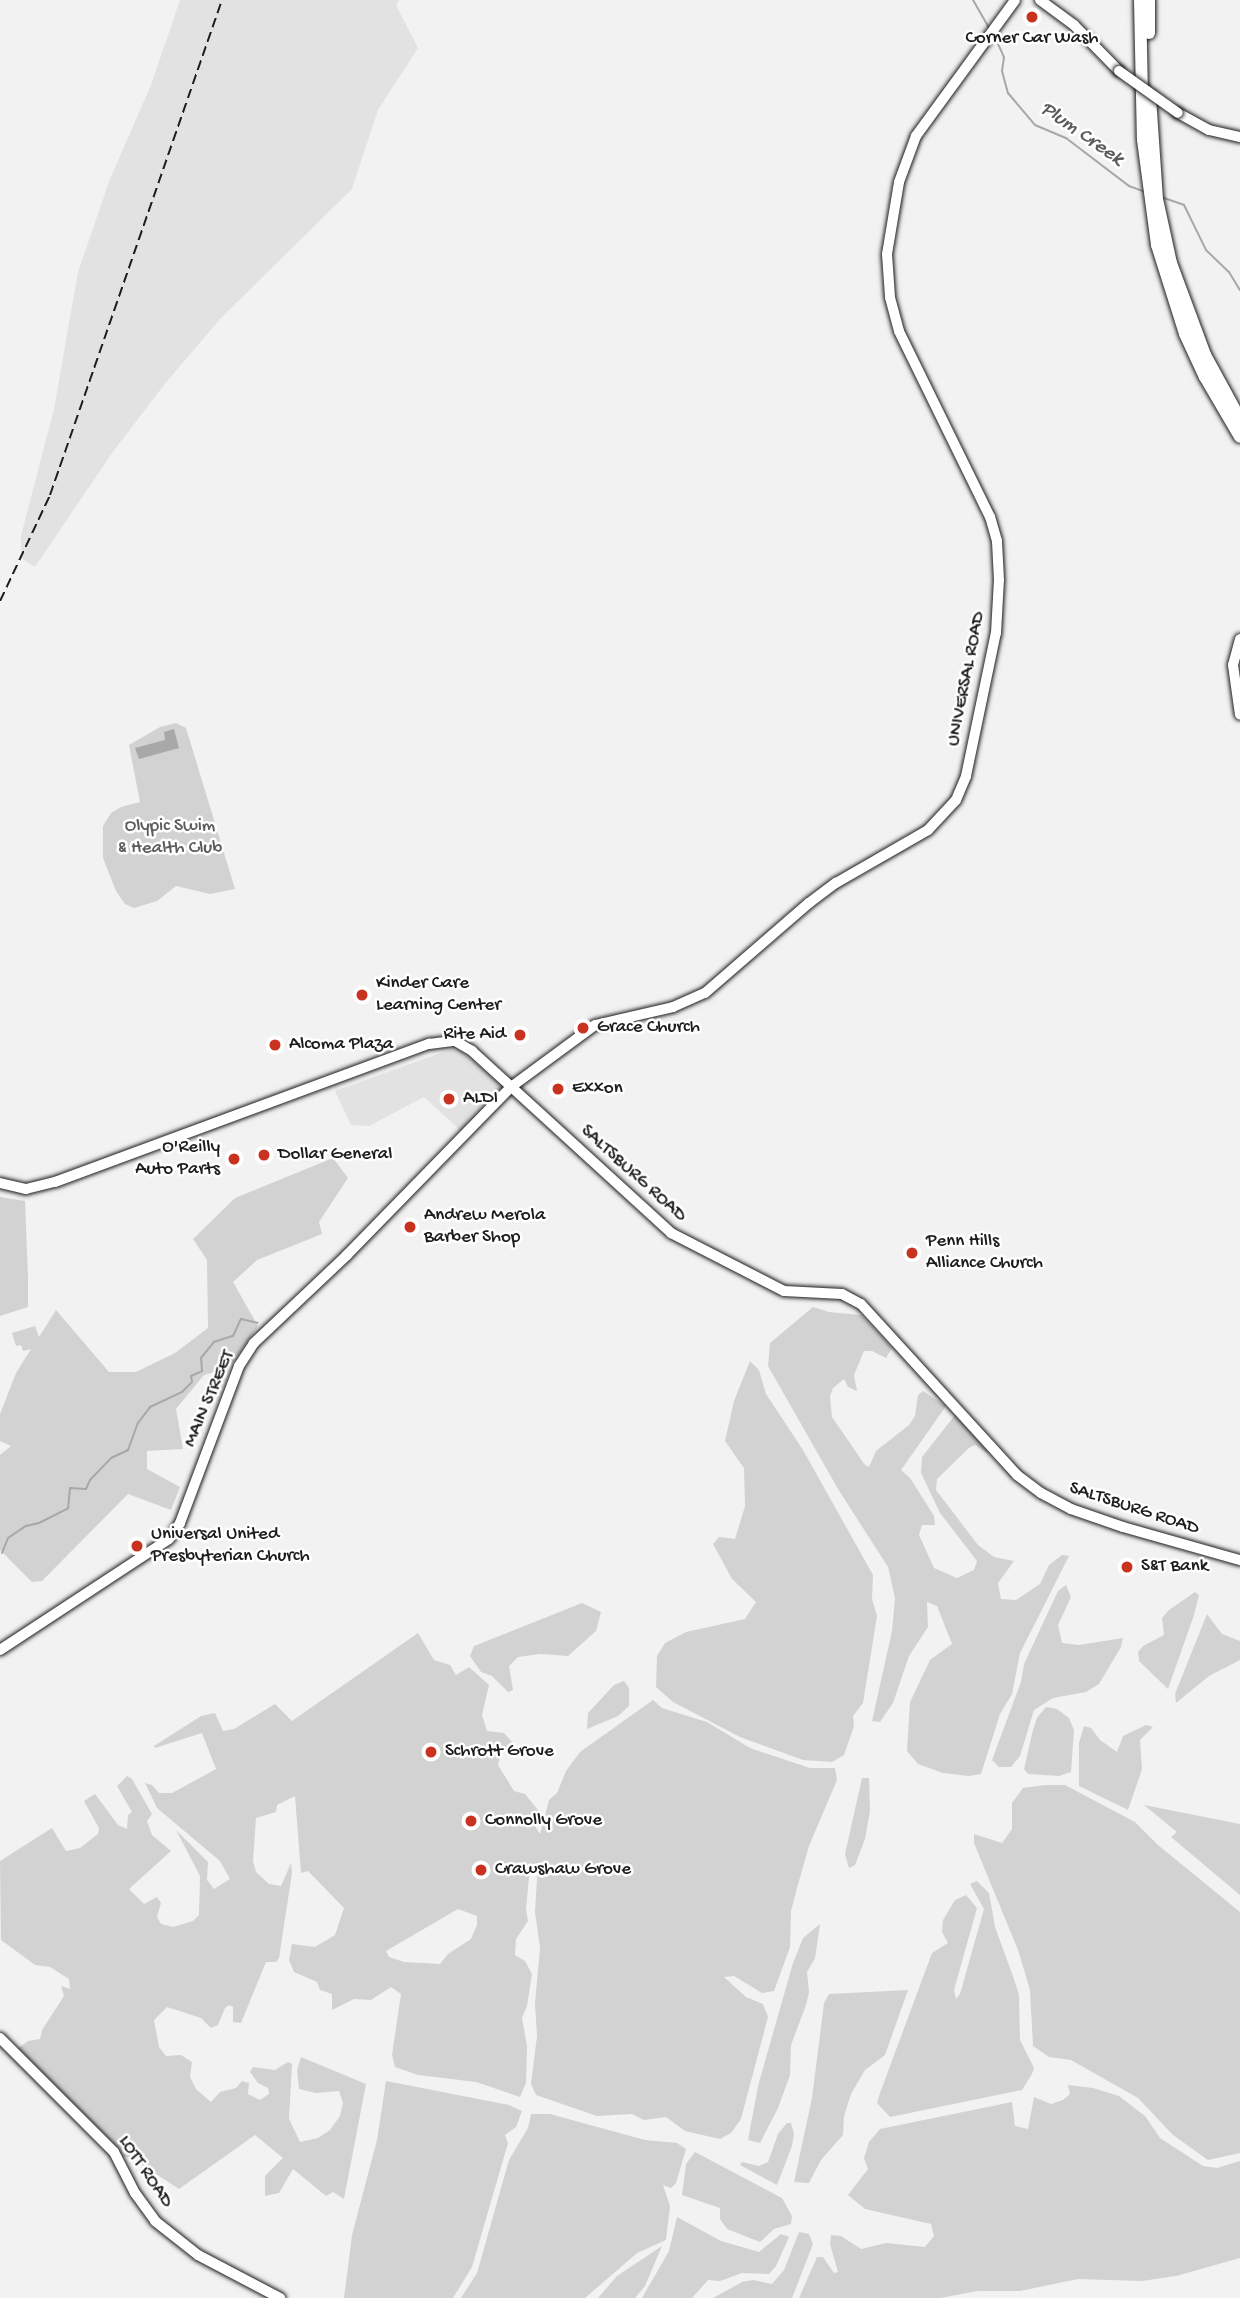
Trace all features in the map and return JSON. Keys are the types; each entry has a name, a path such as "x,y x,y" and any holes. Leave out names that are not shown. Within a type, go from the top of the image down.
{"highway":[{"path":"1140,0 1145,169 1160,256 1194,355 1240,437"},
{"path":"1149,0 1153,153 1163,232 1193,328 1240,419"}],"street":[{"name":"UNIVERSAL ROAD","path":"511,1087 595,1025 673,1007 705,993 836,883 928,830 949,810 961,790 996,634 999,580 997,541 990,517 899,331 890,297 887,254 900,182 916,136 1015,0"},
{"path":"1040,0 1074,25 1119,71 1178,113 1209,130 1240,138"},
{"path":"1240,639 1233,665 1240,715"},
{"name":"SALTSBURG ROAD","path":"0,1183 26,1189 55,1182 438,1041 455,1041 467,1047 657,1222 683,1241 784,1291 834,1293 861,1304 1017,1475 1041,1493 1071,1509 1123,1527 1240,1560"},
{"name":"MAIN STREET","path":"0,1650 169,1539 180,1523 239,1366 254,1343 347,1255 511,1087"},
{"name":"LOTT ROAD","path":"0,2038 114,2152 135,2193 155,2221 198,2255 280,2298"}],"shaded area":[{"path":"180,0 399,0 396,5 418,48 378,110 352,189 220,319 164,385 112,453 35,567 21,558 21,536 54,409 78,272 110,179 151,85"},
{"path":"174,729 179,748 139,759 135,748 165,740 164,732"},
{"path":"452,1049 462,1052 503,1085 461,1131 424,1097 369,1126 351,1125 335,1091"}],"green space":[{"name":"Olypic Swim & Health Club","path":"176,723 186,728 235,889 210,894 176,886 157,901 134,908 125,904 116,891 103,858 103,826 111,813 140,802 129,745 160,727"},
{"path":"333,1158 348,1178 319,1222 322,1234 257,1260 233,1282 258,1326 229,1368 204,1375 176,1409 183,1449 147,1451 147,1469 180,1487 171,1510 128,1494 42,1581 32,1582 0,1550 0,1455 11,1446 0,1441 0,1414 16,1373 31,1349 23,1351 21,1345 16,1346 12,1333 35,1326 39,1337 56,1310 109,1372 136,1372 175,1353 208,1328 207,1260 193,1239 235,1198"},
{"path":"0,1197 25,1201 28,1307 0,1316"},
{"path":"813,1307 829,1312 861,1315 892,1348 886,1358 872,1351 864,1351 854,1375 857,1391 848,1387 844,1379 833,1388 830,1396 832,1417 865,1465 869,1467 876,1451 909,1425 915,1416 918,1395 923,1391 946,1406 901,1470 910,1478 934,1516 935,1525 922,1525 919,1535 934,1568 957,1578 974,1570 977,1561 940,1513 921,1473 922,1457 955,1415 989,1451 987,1453 975,1445 969,1448 937,1479 936,1490 978,1545 994,1557 1014,1561 998,1583 1001,1599 1016,1600 1040,1584 1049,1565 1062,1555 1069,1556 1020,1653 1012,1694 1000,1714 981,1774 969,1776 943,1773 918,1764 907,1751 910,1702 930,1660 952,1644 937,1606 927,1602 928,1627 909,1656 893,1703 880,1722 872,1721 892,1631 895,1598 888,1567 838,1489 768,1366 770,1343"},
{"path":"750,1361 759,1370 766,1394 803,1450 873,1575 872,1599 877,1616 863,1703 853,1716 854,1726 844,1755 832,1762 803,1760 740,1737 673,1702 656,1687 657,1656 665,1643 686,1632 745,1619 756,1602 732,1579 713,1544 719,1537 735,1539 745,1506 744,1468 725,1441 734,1401"},
{"path":"1066,1585 1071,1597 1058,1625 1062,1643 1079,1645 1123,1638 1121,1647 1099,1684 1086,1692 1053,1698 1034,1710 1020,1756 1011,1767 999,1767 992,1760 1021,1682 1024,1664 1058,1591"},
{"path":"1195,1592 1199,1595 1194,1615 1168,1689 1139,1661 1138,1652 1143,1646 1164,1635 1162,1618"},
{"path":"582,1603 601,1612 596,1631 568,1656 540,1654 518,1657 509,1666 513,1690 508,1692 492,1676 481,1672 470,1656 474,1646"},
{"path":"1207,1614 1222,1634 1240,1641 1240,1660 1209,1676 1176,1703 1175,1694"},
{"path":"418,1633 434,1660 450,1665 456,1675 469,1667 489,1685 482,1715 487,1731 504,1733 513,1743 501,1754 498,1765 514,1791 525,1794 538,1810 536,1828 540,1834 549,1800 557,1793 566,1771 580,1752 653,1700 662,1708 707,1722 750,1748 810,1768 835,1768 837,1780 809,1846 791,1911 790,1947 774,1991 762,1993 734,1976 724,1977 746,1997 763,2004 768,2017 741,2119 731,2133 720,2139 685,2131 666,2117 644,2120 632,2114 597,2116 536,2095 531,2084 537,2036 535,2003 540,1948 535,1912 538,1863 530,1867 526,1909 528,1921 516,1939 515,1955 525,1961 532,1974 527,2006 522,2018 527,2046 526,2083 520,2097 476,2082 418,2075 395,2067 392,2055 401,1994 391,1987 371,2000 354,1999 332,2010 332,1994 320,1990 317,1982 294,1972 289,1960 292,1944 315,1947 335,1935 344,1908 308,1871 301,1873 295,1796 277,1805 276,1812 256,1818 253,1861 256,1872 269,1884 281,1886 291,1863 292,1873 279,1958 276,1962 266,1962 241,2023 233,2022 233,2007 229,2005 218,2025 211,2028 201,2018 167,2007 154,2020 159,2047 166,2056 181,2055 192,2062 190,2077 196,2089 211,2102 220,2092 236,2088 242,2081 249,2083 248,2094 260,2100 269,2094 268,2088 258,2083 250,2072 253,2067 275,2070 288,2062 292,2064 289,2119 300,2142 318,2138 330,2130 340,2116 343,2103 339,2091 316,2093 299,2089 297,2070 301,2057 366,2084 344,2199 333,2192 326,2196 293,2169 279,2193 265,2196 265,2176 283,2158 255,2135 179,2189 130,2157 123,2157 102,2132 17,2049 28,2041 40,2039 42,2030 64,1996 61,1986 70,1989 69,1979 50,1967 35,1965 1,1940 0,1861 52,1828 66,1851 80,1848 98,1834 99,1828 84,1801 95,1794 118,1825 127,1829 128,1815 132,1812 117,1786 127,1776 132,1779 152,1814 147,1821 152,1835 171,1851 129,1889 144,1904 157,1897 161,1903 157,1917 161,1924 173,1927 193,1921 199,1915 200,1876 176,1830 208,1862 207,1880 214,1889 230,1879 220,1861 157,1808 145,1783 152,1785 159,1793 172,1793 216,1769 202,1733 155,1748 154,1746 201,1716 215,1713 223,1731 234,1729 275,1704 292,1721","holes":["458,1909 477,1916 477,1925 471,1939 448,1954 440,1964 404,1962 389,1957 386,1951"]},
{"path":"624,1681 629,1688 629,1706 618,1716 587,1729 588,1713 614,1685"},
{"path":"1046,1707 1057,1709 1069,1718 1074,1730 1071,1772 1059,1776 1028,1774 1024,1769 1037,1718"},
{"path":"1146,1725 1153,1727 1140,1740 1142,1769 1128,1810 1079,1786 1079,1743 1084,1726 1091,1728 1100,1740 1117,1752 1123,1736"},
{"path":"862,1778 869,1778 870,1811 865,1839 855,1865 849,1868 845,1854"},
{"path":"1065,1785 1135,1822 1158,1845 1240,1912 1240,2153 1208,2160 1173,2135 1138,2098 1071,2060 1049,2057 1033,2046 1030,1990 1018,1950 974,1843 974,1834 1002,1843 1012,1829 1012,1803 1023,1788"},
{"path":"1144,1805 1240,1824 1240,1895 1171,1837 1177,1832"},
{"path":"977,1881 989,1893 995,1927 1019,1995 1020,2040 1034,2068 1032,2074 1022,2090 890,2117 877,2103 880,2093 932,1953 948,1943 942,1932 943,1920 955,1900 966,1895 977,1908 954,1990 956,1999 960,1994 984,1909 970,1884"},
{"path":"820,1924 815,1958 807,1972 809,1992 806,2005 791,2045 790,2075 778,2108 760,2143 748,2140 758,2086 793,1963 803,1938"},
{"path":"908,1990 885,2055 865,2070 851,2094 844,2116 843,2135 821,2160 809,2183 794,2182 812,2098 824,2003 829,1994"},
{"path":"386,2081 509,2105 522,2111 516,2127 505,2135 508,2143 472,2267 453,2298 344,2298 352,2235 377,2140"},
{"path":"1068,2085 1093,2088 1119,2096 1145,2116 1160,2138 1203,2166 1217,2168 1240,2161 1240,2258 1176,2276 1142,2281 1078,2279 1020,2291 978,2291 940,2298 799,2298 817,2257 823,2257 834,2273 838,2272 830,2244 831,2235 841,2236 861,2249 886,2243 925,2247 934,2236 931,2224 865,2209 848,2195 868,2169 864,2158 869,2142 880,2129 1012,2102 1015,2126 1028,2129 1034,2097 1051,2104 1063,2100 1070,2094"},
{"path":"531,2114 550,2114 645,2140 677,2143 686,2149 676,2183 671,2188 663,2185 670,2206 666,2240 637,2253 585,2298 461,2298 477,2273 509,2160 528,2128"},
{"path":"787,2123 791,2123 794,2134 777,2185 740,2165 742,2162 759,2166 768,2162 778,2134"},
{"path":"695,2152 782,2198 792,2216 791,2224 774,2229 760,2242 727,2229 720,2219 720,2208 682,2195 686,2164"},
{"path":"677,2217 721,2241 759,2252 781,2234 789,2237 776,2266 769,2274 742,2273 720,2281 708,2280 692,2298 642,2298 669,2251"},
{"path":"799,2232 809,2234 813,2244 792,2298 713,2298 742,2282 753,2280 772,2284 784,2270"},
{"path":"662,2246 645,2286 635,2298 598,2298 617,2276"}],"waterway":[{"name":"Plum Creek","path":"973,0 990,29"},
{"name":"Plum Creek","path":"995,37 1004,57 1002,71 1008,93 1035,125 1066,138 1129,186 1143,191"},
{"name":"Plum Creek","path":"1161,197 1184,205 1206,250 1229,272 1240,290"},
{"path":"2,1553 8,1538 26,1526 39,1523 68,1508 70,1488 86,1489 90,1480 111,1458 128,1450 138,1423 150,1407 182,1392 192,1382 191,1376 202,1371 201,1358 214,1342 233,1336 241,1319 258,1323"}],"railway":[{"path":"0,601 50,495 222,0"}],"place":[{"name":"Corner Car Wash","path":"1032,17"},
{"name":"Kinder Care Learning Center","path":"362,995"},
{"name":"Grace Church","path":"583,1028"},
{"name":"Rite Aid","path":"520,1035"},
{"name":"Alcoma Plaza","path":"275,1045"},
{"name":"Exxon","path":"558,1089"},
{"name":"ALDI","path":"449,1099"},
{"name":"Dollar General","path":"264,1155"},
{"name":"O'Reilly Auto Parts","path":"234,1159"},
{"name":"Andrew Merola Barber Shop","path":"410,1227"},
{"name":"Penn Hills Alliance Church","path":"912,1253"},
{"name":"Universal United Presbyterian Church","path":"137,1546"},
{"name":"S&T Bank","path":"1127,1567"},
{"name":"Schrott Grove","path":"431,1752"},
{"name":"Connolly Grove","path":"471,1821"},
{"name":"Crawshaw Grove","path":"481,1870"}]}
